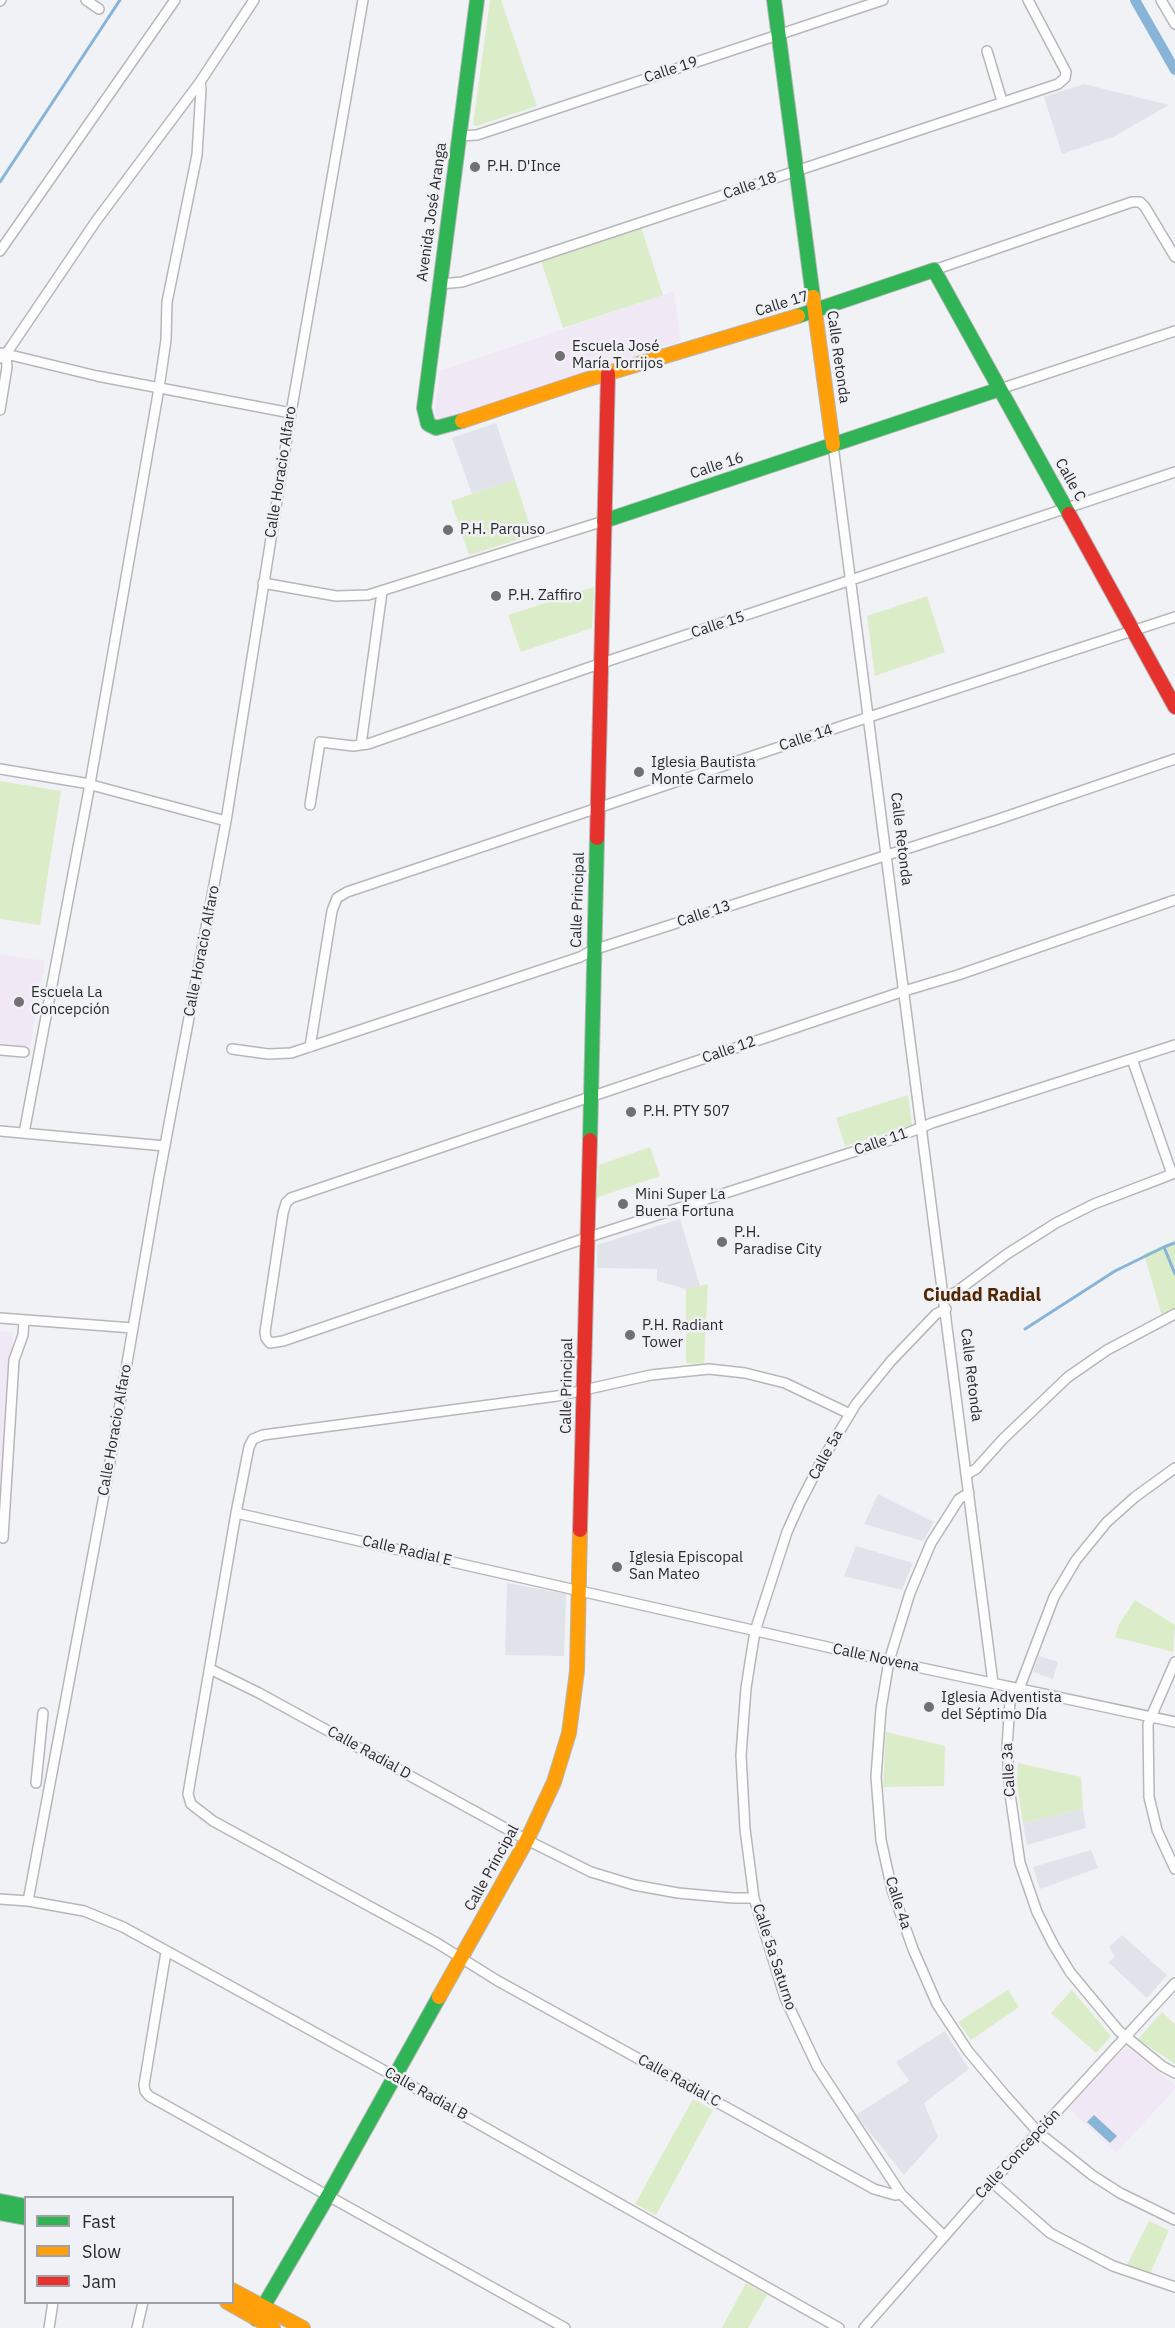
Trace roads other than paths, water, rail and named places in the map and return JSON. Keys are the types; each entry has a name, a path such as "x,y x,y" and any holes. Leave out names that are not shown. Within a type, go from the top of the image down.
{"street":[{"path":"86,0 99,9"},
{"path":"0,251 175,0"},
{"path":"2,355 96,221 200,82 254,0"},
{"name":"Calle Horacio Alfaro","path":"28,1901 226,821 291,413 363,0"},
{"name":"Avenida José Aranga","path":"431,427 426,420 424,408 477,0"},
{"name":"Calle Retonda","path":"774,0 945,1297 993,1683"},
{"name":"Calle 19","path":"459,135 477,135 883,0"},
{"name":"Calle 18","path":"439,284 462,282 1060,82 1065,78 1066,72 1028,0"},
{"path":"1161,0 1175,24"},
{"path":"987,51 1002,101"},
{"path":"24,1133 83,783 159,388 166,340 167,302 196,155 202,86 200,82"},
{"name":"Calle 17","path":"431,427 441,428 582,381 815,312 1132,202 1140,202 1145,207 1175,257"},
{"name":"Calle C","path":"934,270 1175,707"},
{"name":"Calle 16","path":"263,584 350,597 382,592 604,521 1175,331"},
{"path":"2,355 97,376 291,413"},
{"path":"0,410 7,367 2,355"},
{"name":"Calle Principal","path":"256,2319 328,2196 527,1840 554,1782 569,1733 577,1671 608,374"},
{"name":"Calle 15","path":"310,805 320,742 361,745 1175,472"},
{"path":"361,745 382,592"},
{"name":"Calle 14","path":"310,1047 332,911 337,898 347,892 597,807 1175,617"},
{"name":"Calle 13","path":"232,1049 281,1055 310,1047 580,957 593,950 1175,759"},
{"path":"0,769 83,783 226,821"},
{"name":"Calle 12","path":"268,1341 264,1332 286,1203 299,1194 904,991 958,975 1175,900"},
{"name":"Calle 11","path":"268,1341 274,1343 283,1341 586,1238 1175,1045"},
{"path":"0,1050 24,1052"},
{"path":"945,1297 956,1292 1007,1254 1056,1223 1112,1196 1174,1173 1132,1059"},
{"path":"0,1131 165,1146"},
{"name":"Calle 5a","path":"755,1631 787,1532 821,1462 850,1414 891,1361 936,1314 946,1309"},
{"path":"968,1474 976,1469 1003,1439 1068,1377 1107,1350 1175,1314"},
{"path":"0,1318 133,1328"},
{"path":"3,1538 14,1360 23,1335 24,1320"},
{"path":"461,1958 213,1821 191,1804 188,1794 236,1513 249,1448 254,1439 263,1435 557,1396 651,1375 709,1369 745,1373 785,1383 850,1414"},
{"name":"Calle 3a","path":"1175,1468 1135,1497 1107,1522 1076,1560 1054,1597 1019,1689 1010,1702 1007,1748 1010,1794 1020,1863 1037,1912 1053,1944 1070,1972 1126,2038 1175,2073"},
{"name":"Calle 4a","path":"969,1493 959,1499 931,1543 910,1593 889,1661 881,1709 876,1777 881,1840 892,1890 913,1949 938,2004 969,2051 1038,2132 1092,2175 1119,2193 1175,2220"},
{"name":"Calle Radial E","path":"236,1513 579,1589"},
{"name":"Calle Novena","path":"579,1589 889,1661 1175,1722"},
{"name":"Calle 5a Saturno","path":"755,1631 746,1688 741,1755 745,1829 754,1898 771,1958 799,2031 817,2066 901,2194 944,2236"},
{"path":"1175,1662 1149,1718 1149,1797 1157,1830 1175,1869"},
{"name":"Calle Radial D","path":"210,1669 527,1840 591,1872 634,1885 678,1893 754,1898"},
{"path":"36,1783 43,1713"},
{"path":"38,1770 52,1772"},
{"name":"Calle Radial B","path":"0,1899 28,1901 84,1911 123,1927 394,2076 838,2328"},
{"path":"166,1952 145,2091 184,2116 565,2328"},
{"name":"Calle Radial C","path":"461,1958 498,1981 874,2188 894,2195 901,2194"},
{"name":"Calle Concepción","path":"864,2328 992,2182 1175,1983"},
{"path":"992,2182 1050,2233 1130,2273 1175,2287"},
{"path":"0,2201 24,2206"},
{"path":"0,2213 24,2218"},
{"path":"234,2291 303,2328"},
{"path":"49,2328 53,2304"},
{"path":"136,2328 142,2304"},
{"path":"230,2304 273,2328"}],"water":[{"path":"1094,2115 1117,2136 1110,2143 1087,2122"}],"waterway":[{"path":"0,182 120,0"},
{"path":"1135,0 1175,70"},
{"path":"1175,1243 1164,1247 1175,1274"},
{"path":"1025,1329 1115,1271 1164,1247"}],"place":[{"name":"P.H. D'Ince","path":"475,167"},
{"name":"Escuela José María Torrijos","path":"560,356"},
{"name":"P.H. Parquso","path":"448,530"},
{"name":"P.H. Zaffiro","path":"496,596"},
{"name":"Iglesia Bautista Monte Carmelo","path":"639,772"},
{"name":"Escuela La Concepción","path":"19,1002"},
{"name":"P.H. PTY 507","path":"631,1112"},
{"name":"Mini Super La Buena Fortuna","path":"623,1204"},
{"name":"P.H. Paradise City","path":"722,1242"},
{"name":"P.H. Radiant Tower","path":"630,1335"},
{"name":"Iglesia Episcopal San Mateo","path":"617,1567"},
{"name":"Iglesia Adventista del Séptimo Día","path":"929,1707"}],"district":[{"name":"Ciudad Radial","path":"982,1296"}]}
